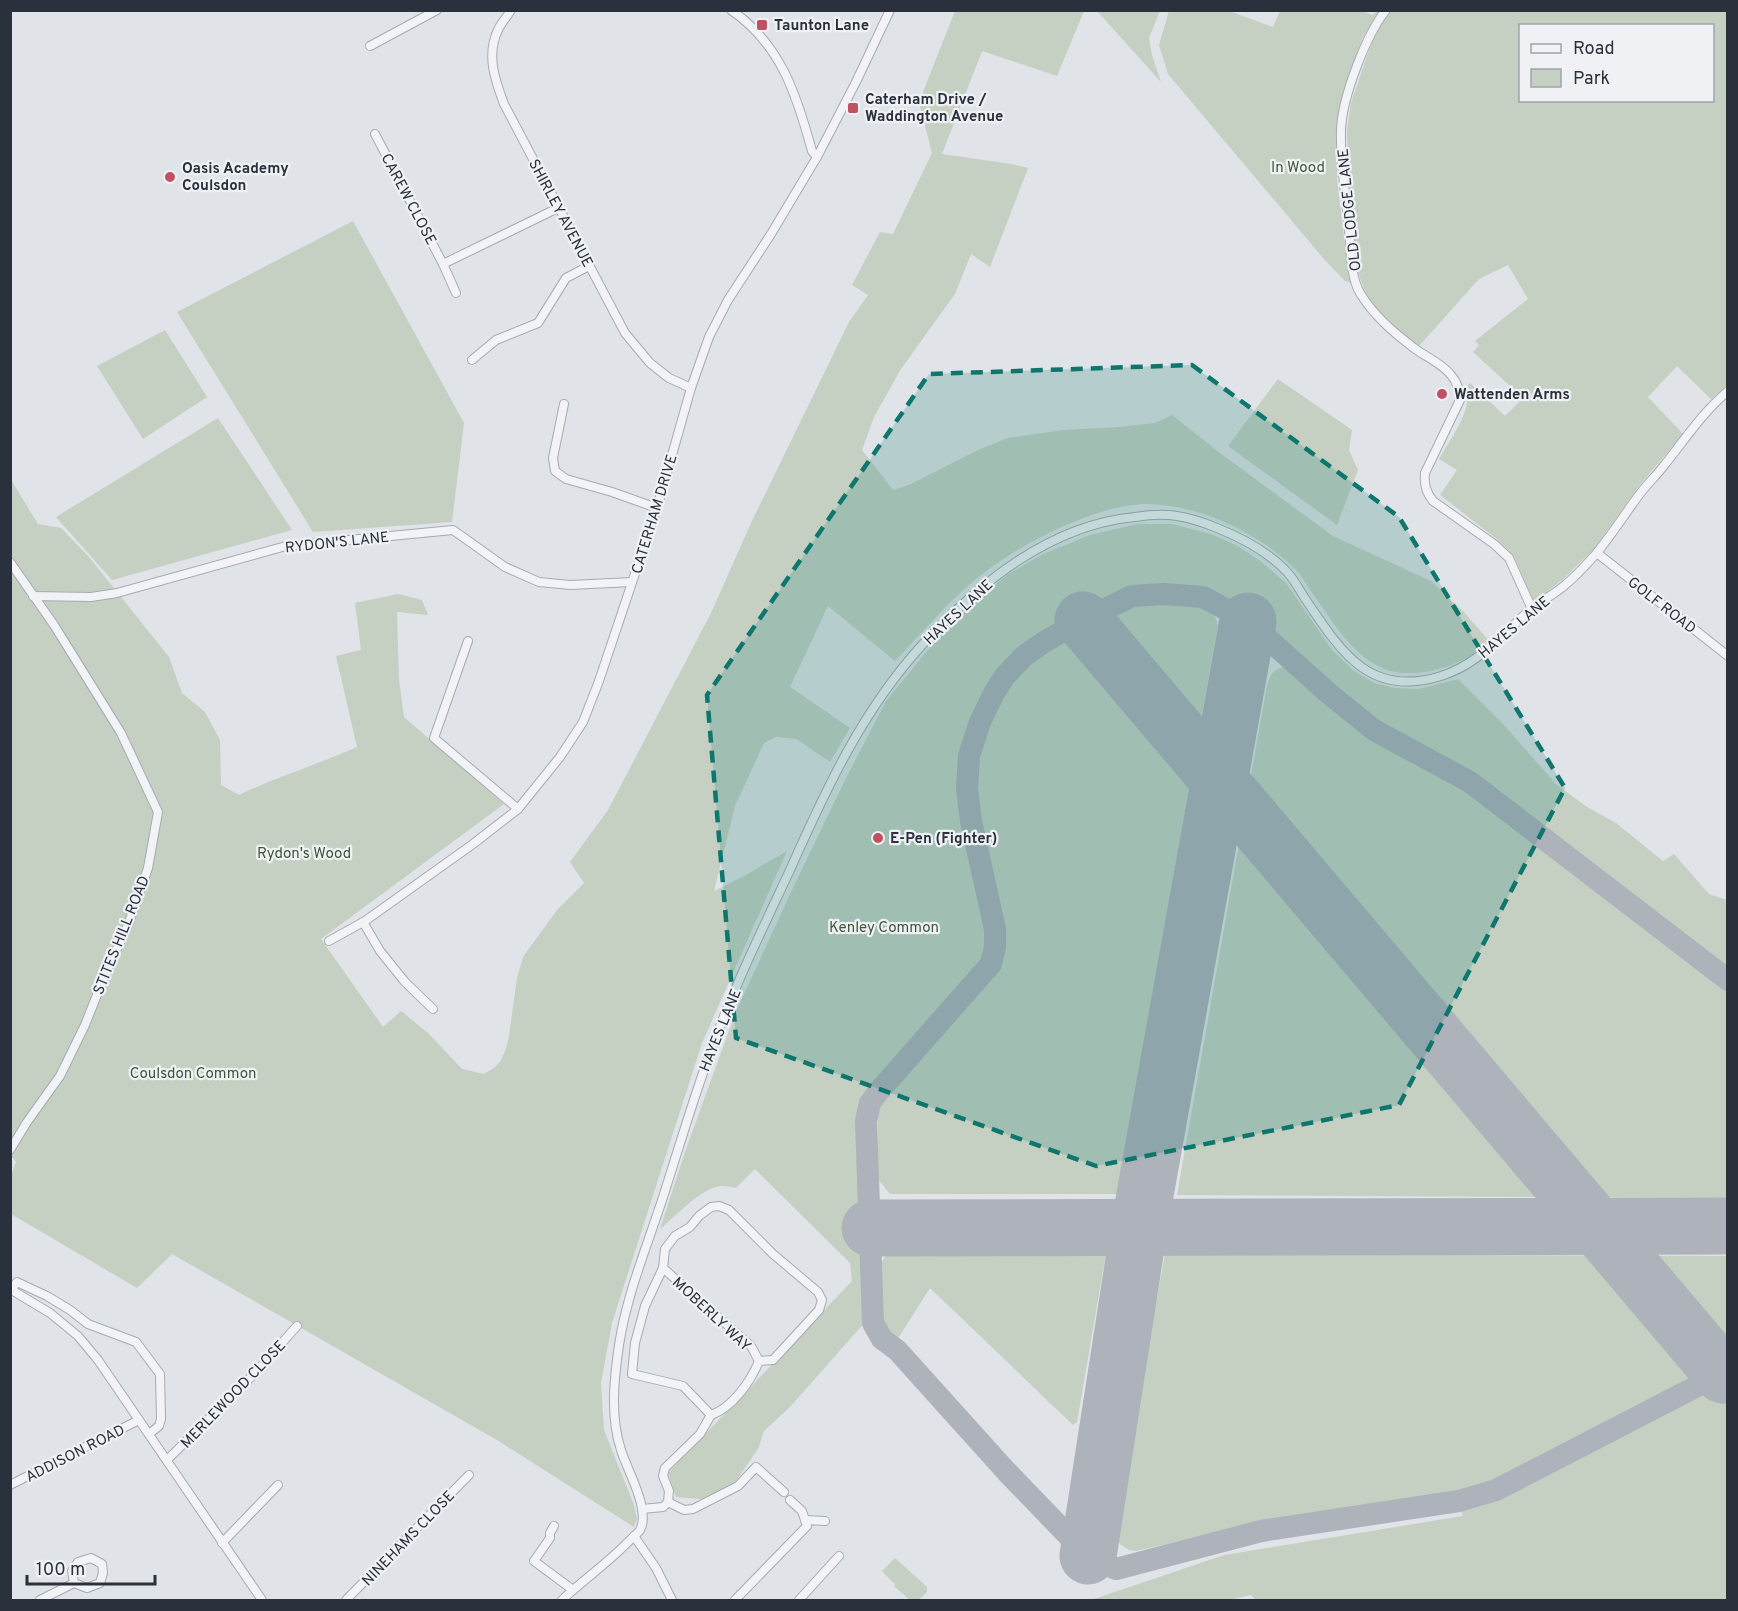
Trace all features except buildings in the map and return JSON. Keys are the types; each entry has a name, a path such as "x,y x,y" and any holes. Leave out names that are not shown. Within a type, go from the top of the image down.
{"street":[{"path":"370,46 437,10"},
{"name":"SHIRLEY AVENUE","path":"512,10 498,31 492,55 493,76 504,104 625,333 650,363 669,378 691,388"},
{"path":"731,10 757,33 783,68 794,90 812,151 817,158"},
{"name":"CATERHAM DRIVE","path":"328,941 363,922 518,809 560,758 583,722 657,508 691,388 709,337 728,300 817,158 890,10"},
{"name":"OLD LODGE LANE","path":"1386,10 1363,51 1347,98 1341,128 1353,271 1359,291 1379,320 1450,373 1457,384 1460,400 1425,473 1424,483 1427,493 1434,501 1494,544 1509,558 1532,609"},
{"name":"CAREW CLOSE","path":"375,134 456,293"},
{"path":"443,264 558,208"},
{"path":"472,360 496,340 538,323 566,278 589,266"},
{"name":"HAYES LANE","path":"642,1509 620,1446 616,1427 614,1386 624,1316 635,1278 710,1052 783,883 856,732 898,672 926,640 970,596 1043,545 1074,531 1109,520 1174,515 1205,523 1234,535 1262,552 1287,572 1328,632 1351,659 1376,675 1395,681 1409,682 1441,676 1470,663 1496,644 1532,609 1564,585 1596,553 1710,406 1728,391"},
{"path":"564,404 553,458 555,471 566,479 657,508"},
{"name":"RYDON'S LANE","path":"33,596 91,597 117,593 286,546 453,530 505,567 539,582 570,585 632,582"},
{"name":"GOLF ROAD","path":"1596,553 1728,657"},
{"name":"STITES HILL ROAD","path":"10,562 88,678 121,734 158,812 148,868 128,925 85,1024 60,1076 11,1149"},
{"path":"468,641 434,738 518,809"},
{"path":"363,922 380,951 401,978 433,1009"},
{"path":"562,1600 608,1562 634,1536 641,1528 642,1509 663,1507 668,1502 669,1491 663,1476 665,1468 700,1434 711,1415 722,1412 753,1378 759,1361 773,1360 819,1310 822,1300 818,1292 773,1254 729,1210 719,1206 711,1207 699,1216 690,1227 675,1236 665,1249 663,1268 645,1306 635,1343 632,1374 683,1386 711,1415"},
{"name":"MOBERLY WAY","path":"663,1268 751,1346 759,1361"},
{"path":"149,1434 159,1426 161,1419 160,1374 136,1342 88,1324 47,1296 17,1282 11,1289 50,1312 78,1336 98,1360 262,1600"},
{"name":"MERLEWOOD CLOSE","path":"167,1460 254,1374 297,1326"},
{"name":"ADDISON ROAD","path":"10,1485 139,1420"},
{"path":"668,1502 684,1510 693,1509 738,1486 756,1467 784,1492"},
{"name":"NINEHAMS CLOSE","path":"346,1600 469,1474"},
{"path":"222,1543 278,1485"},
{"path":"735,1600 807,1526 802,1511 790,1500"},
{"path":"805,1520 825,1521"},
{"path":"554,1526 550,1538 534,1560 573,1590"},
{"path":"634,1536 656,1568 672,1600"},
{"path":"799,1600 839,1556"},
{"path":"40,1600 74,1583"}],"highlighted area":[{"path":"1192,365 1399,517 1565,788 1399,1105 1096,1166 736,1038 707,695 929,374"}],"green space":[{"name":"In Wood","path":"1360,10 1373,15 1381,11 1362,39 1340,102 1337,180 1348,271 1352,283 1345,281 1323,258 1168,74 1159,45 1169,11 1229,11 1273,27 1280,11"},
{"name":"Coulsdon Common","path":"955,11 1084,11 1057,76 982,51 942,154 1028,168 990,267 971,254 955,294 901,369 874,417 862,450 893,490 909,485 1007,438 1063,430 1155,423 1172,415 1333,536 1431,581 1464,612 1489,641 1467,658 1436,670 1401,673 1380,667 1350,643 1299,573 1263,543 1207,515 1187,509 1147,504 1106,510 1084,518 1040,537 1001,560 962,592 895,661 828,606 790,687 850,728 830,762 796,739 776,737 764,743 735,806 714,891 787,851 702,1043 612,1323 601,1383 604,1430 634,1505 637,1519 634,1527 497,1440 172,1254 137,1288 11,1214 11,1176 16,1162 10,1154 10,478 38,524 61,528 89,557 169,657 182,693 205,712 220,740 221,785 239,795 357,747 336,656 361,650 355,603 398,594 422,600 428,615 397,612 399,679 404,717 504,804 321,939 383,1027 401,1011 429,1034 462,1069 484,1074 494,1068 506,1049 517,978 523,957 557,910 584,883 570,862 608,810 711,613 751,523 849,322 868,295 852,285 880,232 893,234 932,153 919,102"},
{"path":"1097,11 1160,11 1149,38 1161,82"},
{"path":"1391,11 1727,11 1727,385 1711,399 1677,366 1648,397 1683,434 1639,486 1594,549 1562,580 1534,601 1514,556 1498,540 1440,495 1457,470 1439,459 1465,412 1467,398 1464,389 1470,383 1505,416 1523,398 1473,352 1479,345 1475,341 1528,299 1508,265 1479,279 1418,347 1383,318 1365,292 1357,269 1349,207 1347,130 1351,103 1381,23"},
{"path":"353,221 464,423 452,522 313,532 177,312"},
{"path":"165,330 207,397 143,439 97,366"},
{"path":"1278,379 1352,430 1349,450 1358,470 1337,525 1228,446"},
{"path":"218,418 292,530 112,580 56,517"},
{"name":"Kenley Common","path":"1137,524 1172,524 1211,534 1236,545 1259,560 1286,583 1332,650 1353,670 1374,683 1395,688 1418,689 1458,679 1504,725 1556,784 1587,807 1616,823 1663,861 1674,854 1709,894 1727,900 1727,970 1474,779 1378,725 1265,624 1236,605 1206,593 1167,588 1130,591 1040,638 1021,652 1002,672 975,720 965,754 962,790 965,823 989,928 988,946 984,964 866,1101 861,1120 866,1321 790,1407 764,1431 758,1449 733,1485 701,1499 676,1497 668,1473 852,1281 850,1263 755,1169 736,1188 722,1186 706,1191 660,1229 735,1014 790,894 886,701 927,651 971,606 1007,575 1043,554 1090,535"},
{"path":"1177,601 1208,608 1218,625 1117,1194 890,1194 877,1178 878,1107 997,971 1003,946 1003,927 975,797 976,762 984,732 999,697 1020,670 1061,640 1133,604"},
{"path":"1283,667 1291,668 1300,674 1369,737 1470,793 1727,987 1727,1198 1177,1195 1267,685 1272,673"},
{"path":"895,1252 1106,1253 1077,1422 1073,1425 930,1288 897,1340 880,1323 877,1271 885,1257"},
{"path":"1165,1254 1727,1256 1727,1365 1495,1483 1473,1490 1222,1532 1136,1551 1129,1550 1120,1544 1115,1535"},
{"path":"1727,1381 1727,1600 1256,1600 1251,1595 1229,1600 1091,1600 1224,1555 1463,1516 1460,1507 1499,1496"},
{"path":"895,1558 927,1587 927,1592 919,1600 910,1600 882,1571"}],"taxiway":[{"path":"1728,980 1470,782 1374,730 1327,692 1248,621 1203,597 1164,594 1132,596 1083,620 1024,656 1005,676 994,693 980,722 969,756 967,789 971,821 995,929 995,947 991,964 879,1091 870,1103 866,1121 873,1323 882,1339 897,1350 1006,1471 1088,1556 1116,1569 1261,1531 1459,1501 1496,1490 1707,1381 1728,1373"}],"runway":[{"path":"1083,620 1723,1375"},
{"path":"1088,1556 1139,1228 1248,621"},
{"path":"870,1228 1728,1226"}],"place":[{"name":"Taunton Lane","path":"762,25"},
{"name":"Caterham Drive / Waddington Avenue","path":"853,108"},
{"name":"Oasis Academy Coulsdon","path":"170,177"},
{"name":"Wattenden Arms","path":"1442,394"},
{"name":"E-Pen (Fighter)","path":"878,838"}],"park label":[{"name":"Rydon's Wood","path":"304,853"}]}
